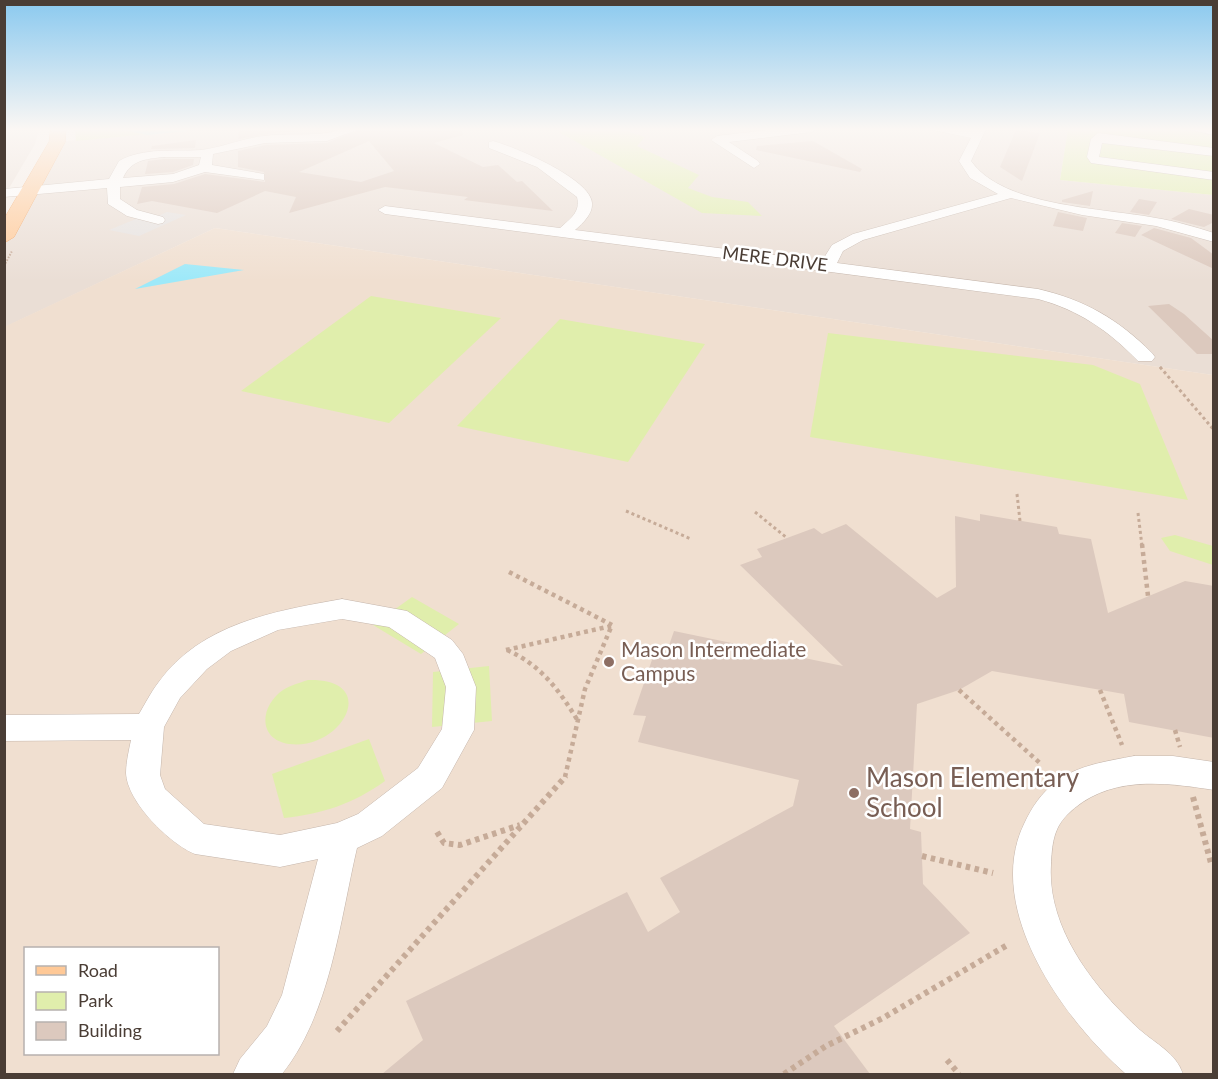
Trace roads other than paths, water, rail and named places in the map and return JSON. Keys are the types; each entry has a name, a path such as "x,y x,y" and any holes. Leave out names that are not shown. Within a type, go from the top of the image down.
{"main road":[{"path":"5,193 14,179"},
{"path":"4,237 36,179"}],"street":[{"path":"117,179 112,196 118,207 158,220"},
{"path":"5,193 152,179"},
{"path":"562,179 583,195 586,201 585,211 564,232"},
{"path":"980,179 1012,194 1064,207 1165,224 1214,238"},
{"path":"828,266 837,248 858,237 1012,194"},
{"name":"MERE DRIVE","path":"385,210 992,286 1061,299 1101,316 1145,357"},
{"path":"342,609 397,618 442,647 448,654 461,687 458,730 430,778 370,825 341,838 280,851 195,838 152,798 143,775 148,727 169,690 197,661 221,644 272,621 342,609"},
{"path":"4,728 148,727"},
{"path":"1161,1074 1101,1020 1064,971 1041,924 1031,880 1033,843 1046,812 1070,789 1101,774 1139,767 1186,770 1204,789"},
{"path":"255,1074 282,1041 301,1000 341,838"}],"water":[{"path":"185,264 244,270 135,289"}],"place":[{"name":"Mason Intermediate Campus","path":"609,662"},
{"name":"Mason Elementary School","path":"854,793"}]}
